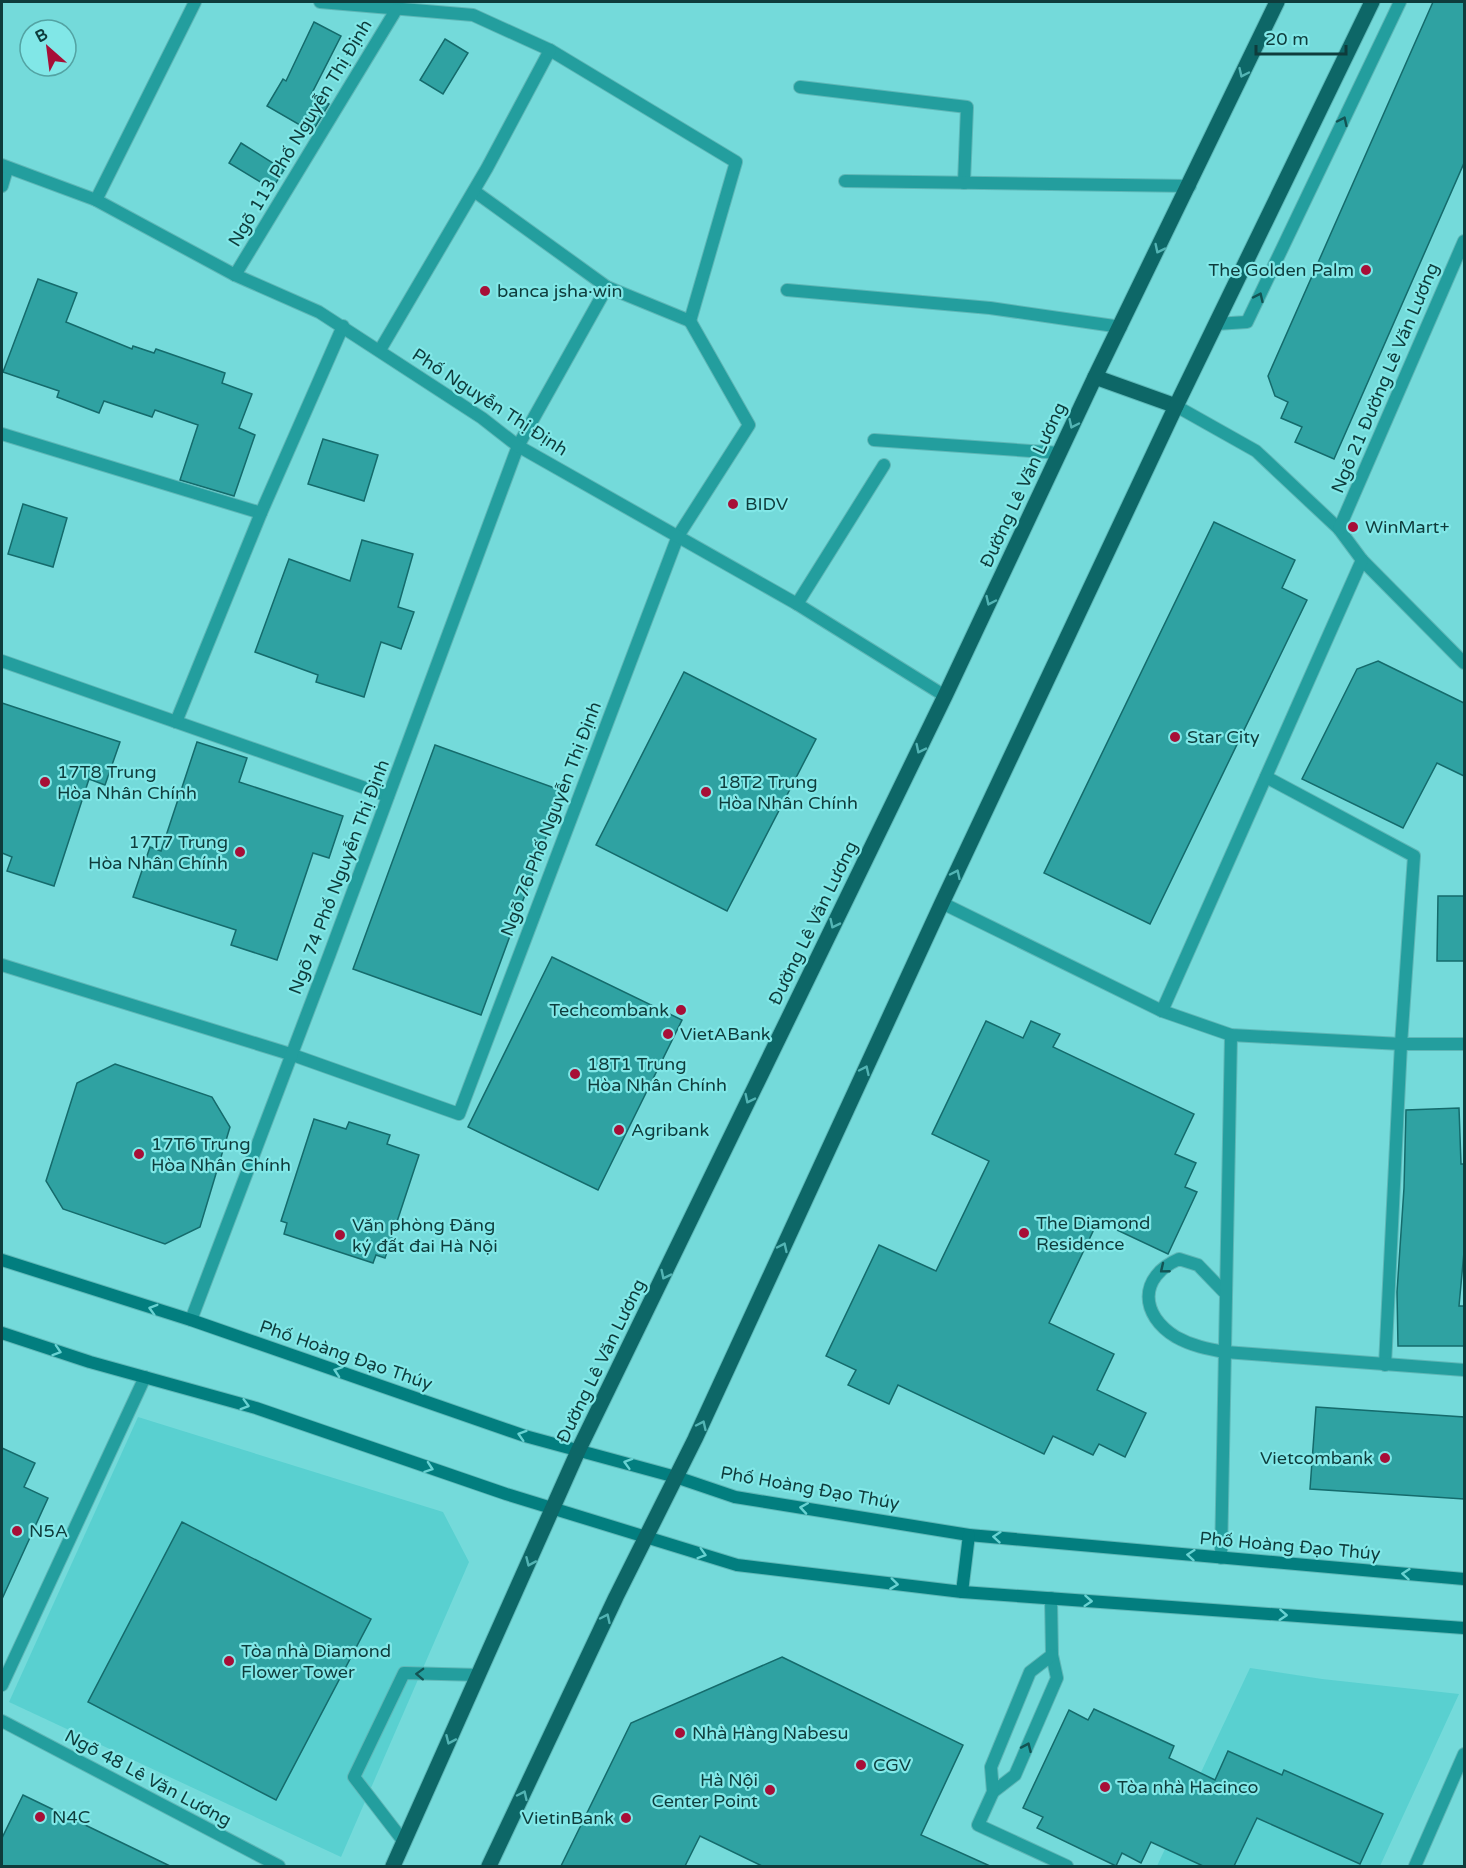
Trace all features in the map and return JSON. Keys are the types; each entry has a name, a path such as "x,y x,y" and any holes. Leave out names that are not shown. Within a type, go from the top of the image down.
{"main road":[{"name":"Đường Lê Văn Lương","path":"393,1866 579,1449 945,696 1095,377 1278,2"},
{"path":"489,1866 676,1477 1176,406 1372,2"},
{"path":"1095,377 1176,406"},
{"name":"Phố Hoàng Đạo Thúy","path":"2,1260 190,1320 525,1436 676,1477 735,1497 969,1535 1464,1580"},
{"path":"2,1333 256,1408 553,1509 737,1565 962,1592 1464,1628"},
{"path":"962,1592 969,1535"}],"street":[{"path":"96,200 195,2"},
{"path":"320,2 473,15 550,50 736,162 690,321 607,287 474,191"},
{"path":"1216,324 1247,322 1400,2"},
{"name":"Ngõ 113 Phố Nguyễn Thị Định","path":"236,275 396,10"},
{"path":"380,350 474,191 550,50"},
{"path":"800,87 967,107 964,183"},
{"path":"2,186 4,167"},
{"name":"Phố Nguyễn Thị Định","path":"4,167 96,200 236,275 319,312 482,418 518,446 797,604 945,696"},
{"path":"845,181 1190,186"},
{"name":"Ngõ 21 Đường Lê Văn Lương","path":"1339,529 1464,240"},
{"name":"Ngõ 74 Phố Nguyễn Thị Định","path":"190,1320 518,446 607,287"},
{"path":"787,291 990,308 1121,327"},
{"name":"Ngõ 76 Phố Nguyễn Thị Định","path":"290,1054 459,1114 678,536 748,424 690,321"},
{"path":"176,722 261,513 343,326"},
{"name":"Ngõ 21 Đường Lê Văn Lương","path":"1176,406 1256,451 1339,529 1362,560 1464,663"},
{"path":"2,434 261,513"},
{"path":"874,440 1060,453"},
{"path":"797,604 884,465"},
{"path":"1162,1011 1362,560"},
{"path":"2,661 388,796"},
{"path":"1266,777 1414,856 1401,1044 1385,1365"},
{"path":"942,903 1162,1011 1231,1035 1401,1044 1464,1044"},
{"path":"2,965 290,1054"},
{"path":"1221,1558 1231,1035"},
{"path":"1226,1294 1198,1265 1179,1259 1158,1272 1148,1292 1148,1301 1163,1328 1200,1347 1225,1352 1464,1370"},
{"path":"2,1685 145,1377"},
{"path":"993,1792 1015,1776 1057,1678 1052,1655 1051,1598"},
{"path":"1052,1655 1030,1672 991,1767 993,1792 978,1825 1067,1866"},
{"path":"404,1842 354,1777 404,1673 479,1675"},
{"name":"Ngõ 48 Lê Văn Lương","path":"2,1721 279,1866"},
{"path":"1415,1866 1464,1755"}],"shaded area":[{"path":"138,1417 443,1512 469,1562 341,1857 9,1702"},
{"path":"1250,1668 1322,1679 1459,1694 1380,1866 1157,1866"}],"building":[{"name":"The Golden Palm","path":"1433,2 1464,2 1464,163 1334,459 1295,442 1302,427 1281,418 1288,402 1275,396 1268,376"},
{"path":"314,22 341,36 311,95 329,104 312,132 267,106 283,79 286,81"},
{"path":"445,39 468,53 443,94 420,80"},
{"path":"241,143 284,170 272,189 229,163"},
{"path":"38,279 77,293 66,322 132,349 133,346 154,353 156,349 225,373 222,383 252,394 239,428 255,435 234,496 180,480 198,425 155,410 152,417 104,401 99,413 57,397 59,391 3,372"},
{"path":"323,439 378,455 364,501 308,484"},
{"path":"23,504 67,518 53,567 8,554"},
{"name":"Star City","path":"1214,522 1295,560 1282,588 1307,600 1150,924 1044,873"},
{"path":"362,540 413,554 398,607 414,612 401,649 381,642 364,697 316,682 318,675 255,652 289,559 350,581"},
{"path":"1378,661 1464,703 1464,776 1437,763 1403,828 1302,779 1357,669"},
{"name":"18T2 Trung Hòa Nhân Chính","path":"684,672 816,739 727,911 596,845"},
{"name":"17T8 Trung Hòa Nhân Chính","path":"2,703 120,742 105,785 89,779 54,886 7,871 12,857 2,853"},
{"name":"17T7 Trung Hòa Nhân Chính","path":"197,742 247,758 239,782 343,816 329,858 313,853 277,960 231,945 236,930 133,897 150,847 161,851"},
{"path":"435,745 563,791 481,1015 353,969"},
{"path":"1438,896 1464,896 1464,961 1437,961"},
{"name":"18T1 Trung Hòa Nhân Chính","path":"552,957 682,1020 598,1190 468,1127"},
{"name":"The Diamond Residence","path":"986,1021 1023,1038 1031,1021 1060,1034 1053,1047 1194,1114 1175,1154 1196,1163 1185,1187 1197,1192 1168,1254 1098,1221 1049,1323 1114,1354 1097,1390 1146,1413 1125,1457 1099,1444 1093,1455 1053,1436 1044,1454 898,1385 889,1404 848,1385 856,1370 826,1356 879,1245 936,1271 989,1161 932,1134"},
{"name":"17T6 Trung Hòa Nhân Chính","path":"115,1064 212,1097 230,1127 200,1227 165,1244 63,1209 46,1181 77,1083"},
{"path":"1459,1108 1461,1164 1464,1164 1464,1252 1459,1306 1464,1306 1464,1346 1398,1346 1397,1292 1404,1188 1406,1110"},
{"path":"314,1119 346,1129 349,1122 390,1135 387,1144 419,1155 385,1258 376,1255 373,1263 284,1234 287,1223 281,1221"},
{"path":"1316,1407 1464,1417 1464,1499 1310,1489"},
{"name":"N5A","path":"2,1448 35,1463 24,1487 48,1498 2,1599"},
{"name":"Tòa nhà Diamond Flower Tower","path":"182,1522 371,1619 276,1800 88,1702"},
{"name":"Hà Nội Center Point","path":"782,1657 963,1745 921,1835 990,1866 762,1866 700,1836 685,1866 561,1866 631,1723"},
{"path":"1094,1709 1174,1746 1169,1758 1215,1780 1228,1751 1282,1775 1284,1770 1383,1814 1360,1864 1257,1818 1234,1866 1203,1866 1151,1842 1141,1863 1122,1853 1116,1866 1037,1828 1043,1817 1023,1808 1069,1710 1088,1720"},
{"name":"N4C","path":"23,1795 170,1866 2,1866 2,1838"}],"place":[{"name":"The Golden Palm","path":"1366,270"},
{"name":"banca jsha·win","path":"485,291"},
{"name":"BIDV","path":"733,504"},
{"name":"WinMart+","path":"1353,527"},
{"name":"Star City","path":"1175,737"},
{"name":"17T8 Trung Hòa Nhân Chính","path":"45,782"},
{"name":"18T2 Trung Hòa Nhân Chính","path":"706,792"},
{"name":"17T7 Trung Hòa Nhân Chính","path":"240,852"},
{"name":"Techcombank","path":"681,1010"},
{"name":"VietABank","path":"668,1034"},
{"name":"18T1 Trung Hòa Nhân Chính","path":"575,1074"},
{"name":"Agribank","path":"619,1130"},
{"name":"17T6 Trung Hòa Nhân Chính","path":"139,1154"},
{"name":"The Diamond Residence","path":"1024,1233"},
{"name":"Văn phòng Đăng ký đất đai Hà Nội","path":"340,1235"},
{"name":"Vietcombank","path":"1385,1458"},
{"name":"N5A","path":"17,1531"},
{"name":"Tòa nhà Diamond Flower Tower","path":"229,1661"},
{"name":"Nhà Hàng Nabesu","path":"680,1733"},
{"name":"CGV","path":"861,1765"},
{"name":"Tòa nhà Hacinco","path":"1105,1787"},
{"name":"Hà Nội Center Point","path":"770,1790"},
{"name":"N4C","path":"40,1817"},
{"name":"VietinBank","path":"626,1818"}]}
